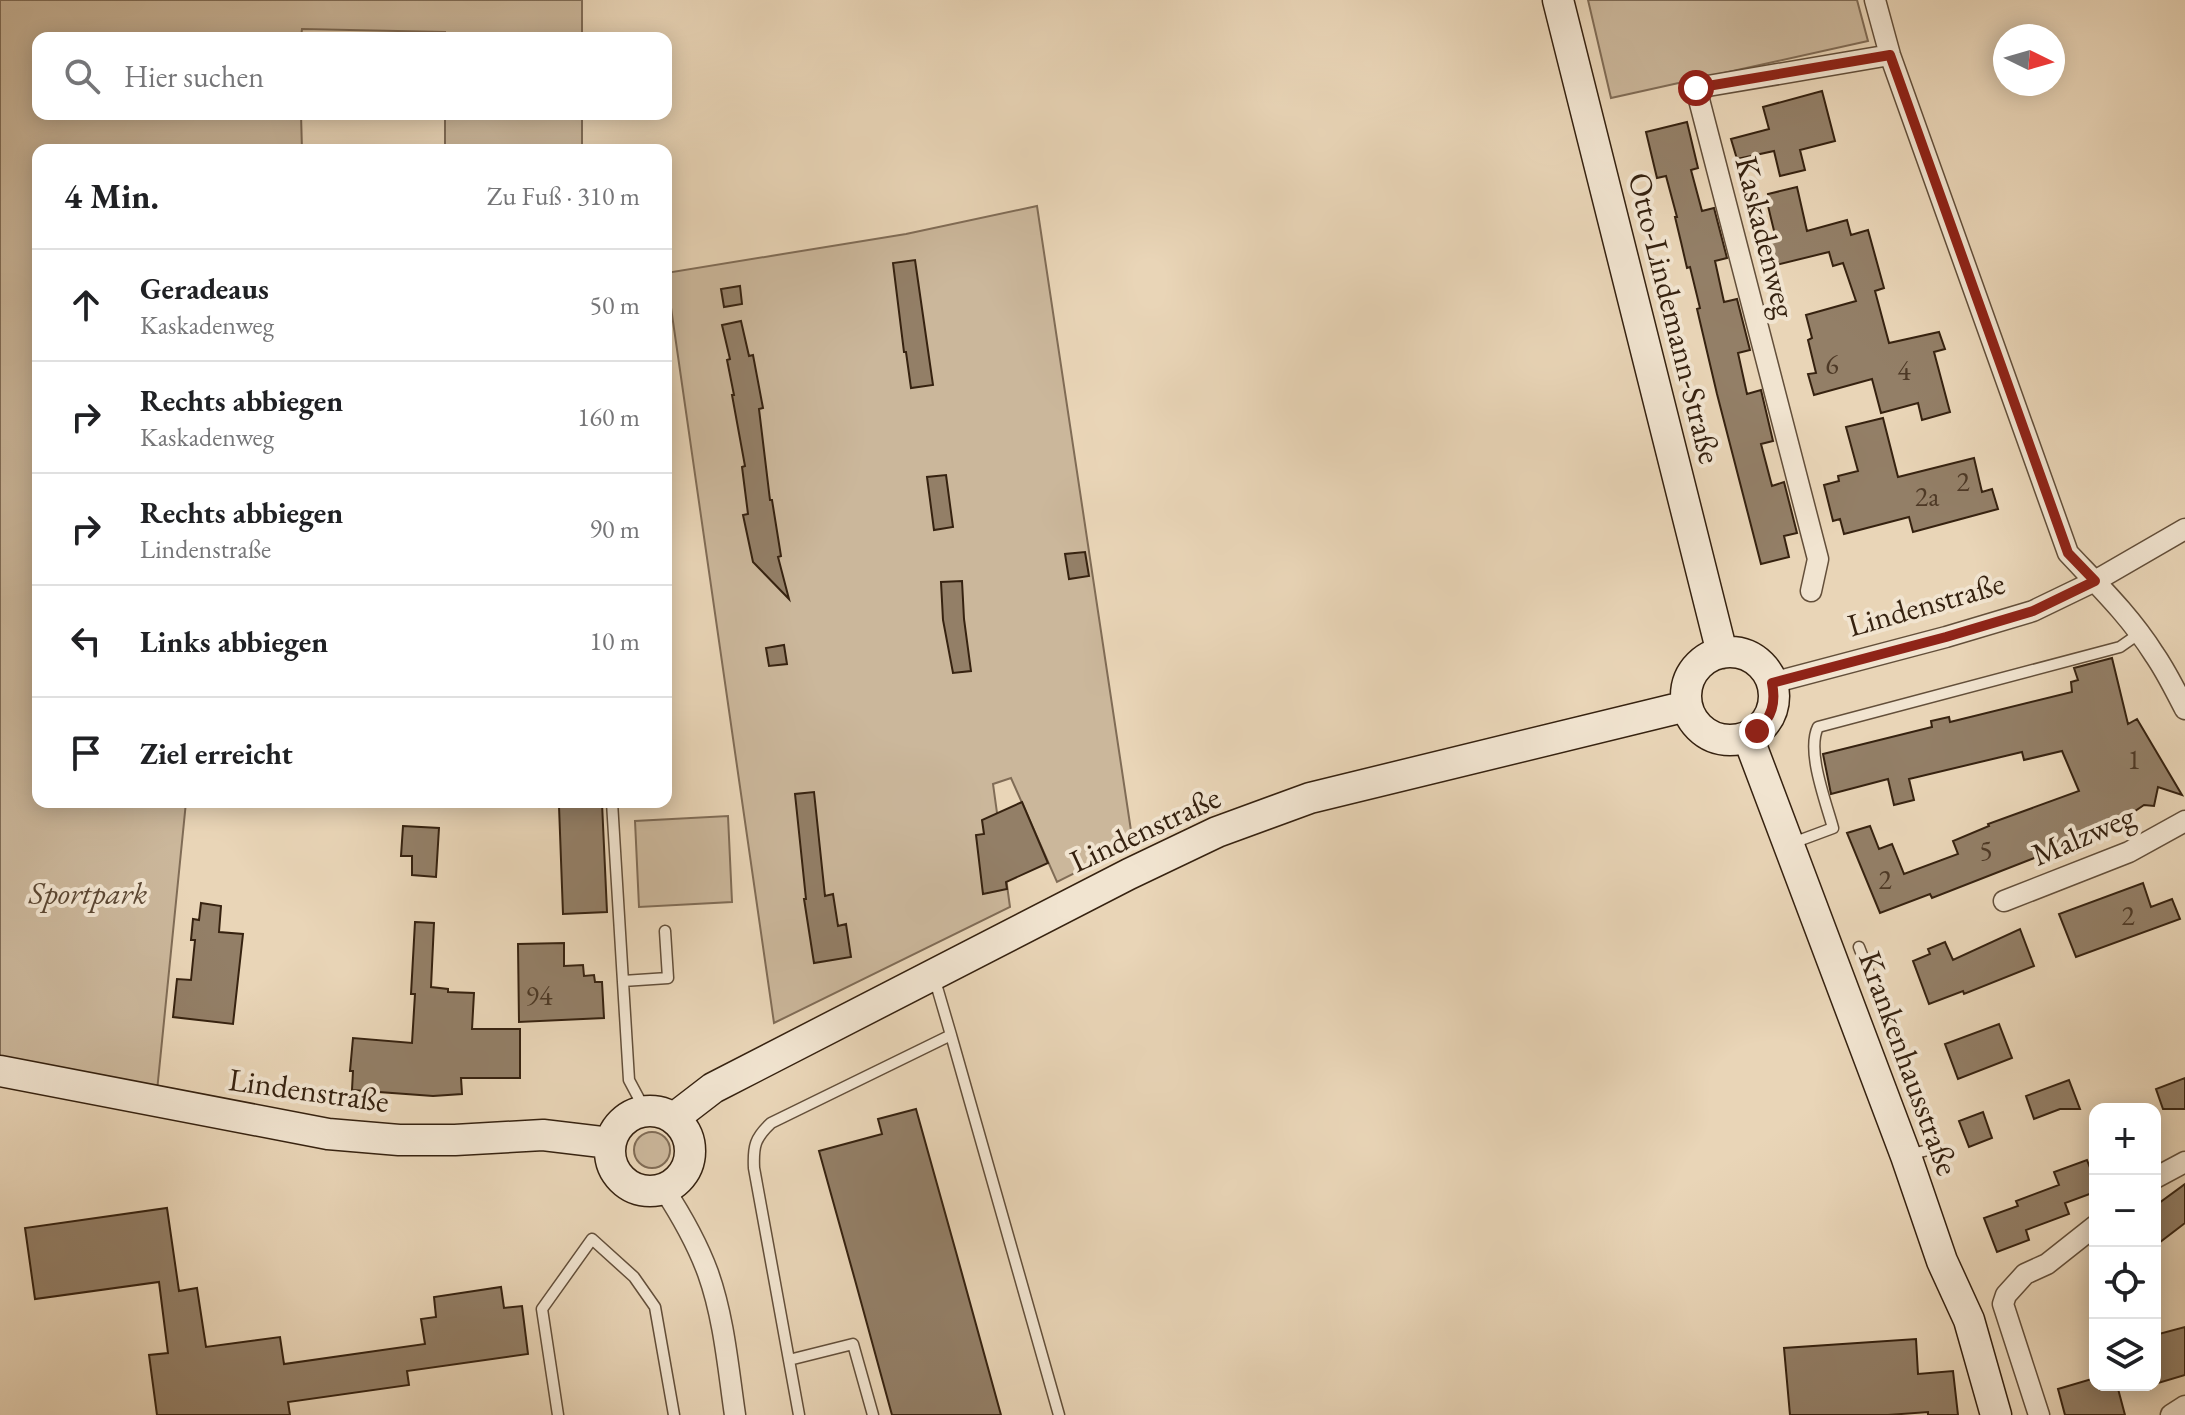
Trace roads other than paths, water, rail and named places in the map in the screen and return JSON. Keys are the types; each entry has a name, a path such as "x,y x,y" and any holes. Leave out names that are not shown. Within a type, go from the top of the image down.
{"street":[{"name":"Otto-Lindemann-Straße","path":"1558,0 1722,653"},
{"path":"1875,0 1890,55 2068,553 2140,633 2185,709"},
{"name":"Kaskadenweg","path":"1811,591 1818,559 1696,88 1890,55"},
{"name":"Lindenstraße","path":"1772,683 2033,611 2095,581 2185,529"},
{"path":"1722,653 1747,656 1758,662 1772,683 1774,704 1771,714 1765,724 1748,737 1718,739 1704,732 1693,720 1687,706 1690,678 1709,658 1722,653"},
{"name":"Lindenstraße","path":"0,1071 328,1134 399,1140 543,1135 610,1143 613,1133 626,1118 660,1114 1205,838 1310,798 1687,706"},
{"name":"Krankenhausstraße","path":"1748,737 1906,1156 1942,1261 1969,1320 1996,1415"},
{"name":"Malzweg","path":"2004,901 2129,852 2185,821"},
{"path":"610,1143 611,1164 623,1182 643,1191 664,1189 680,1177 689,1160 689,1141 681,1125 660,1114"},
{"path":"2161,1175 2185,1162"},
{"path":"664,1189 692,1235 708,1273 720,1317 735,1415"},
{"path":"2039,1415 2003,1304 2006,1295 2025,1274 2047,1264 2089,1231"},
{"path":"2171,1415 2185,1406"}],"lane":[{"path":"1788,844 1833,828 1813,749 1818,727 2120,647 2140,633"},
{"path":"612,808 629,1080 660,1114"},
{"path":"623,981 668,978 665,931"},
{"path":"1859,947 1936,1148 1906,1156"},
{"path":"933,975 1059,1415"},
{"path":"799,1415 753,1150 760,1133 771,1123 951,1035"},
{"path":"558,1415 542,1309 592,1239 634,1277 655,1307 674,1415"},
{"path":"789,1360 853,1344 873,1415"}],"park label":[{"name":"Sportpark","path":"88,893"}]}
